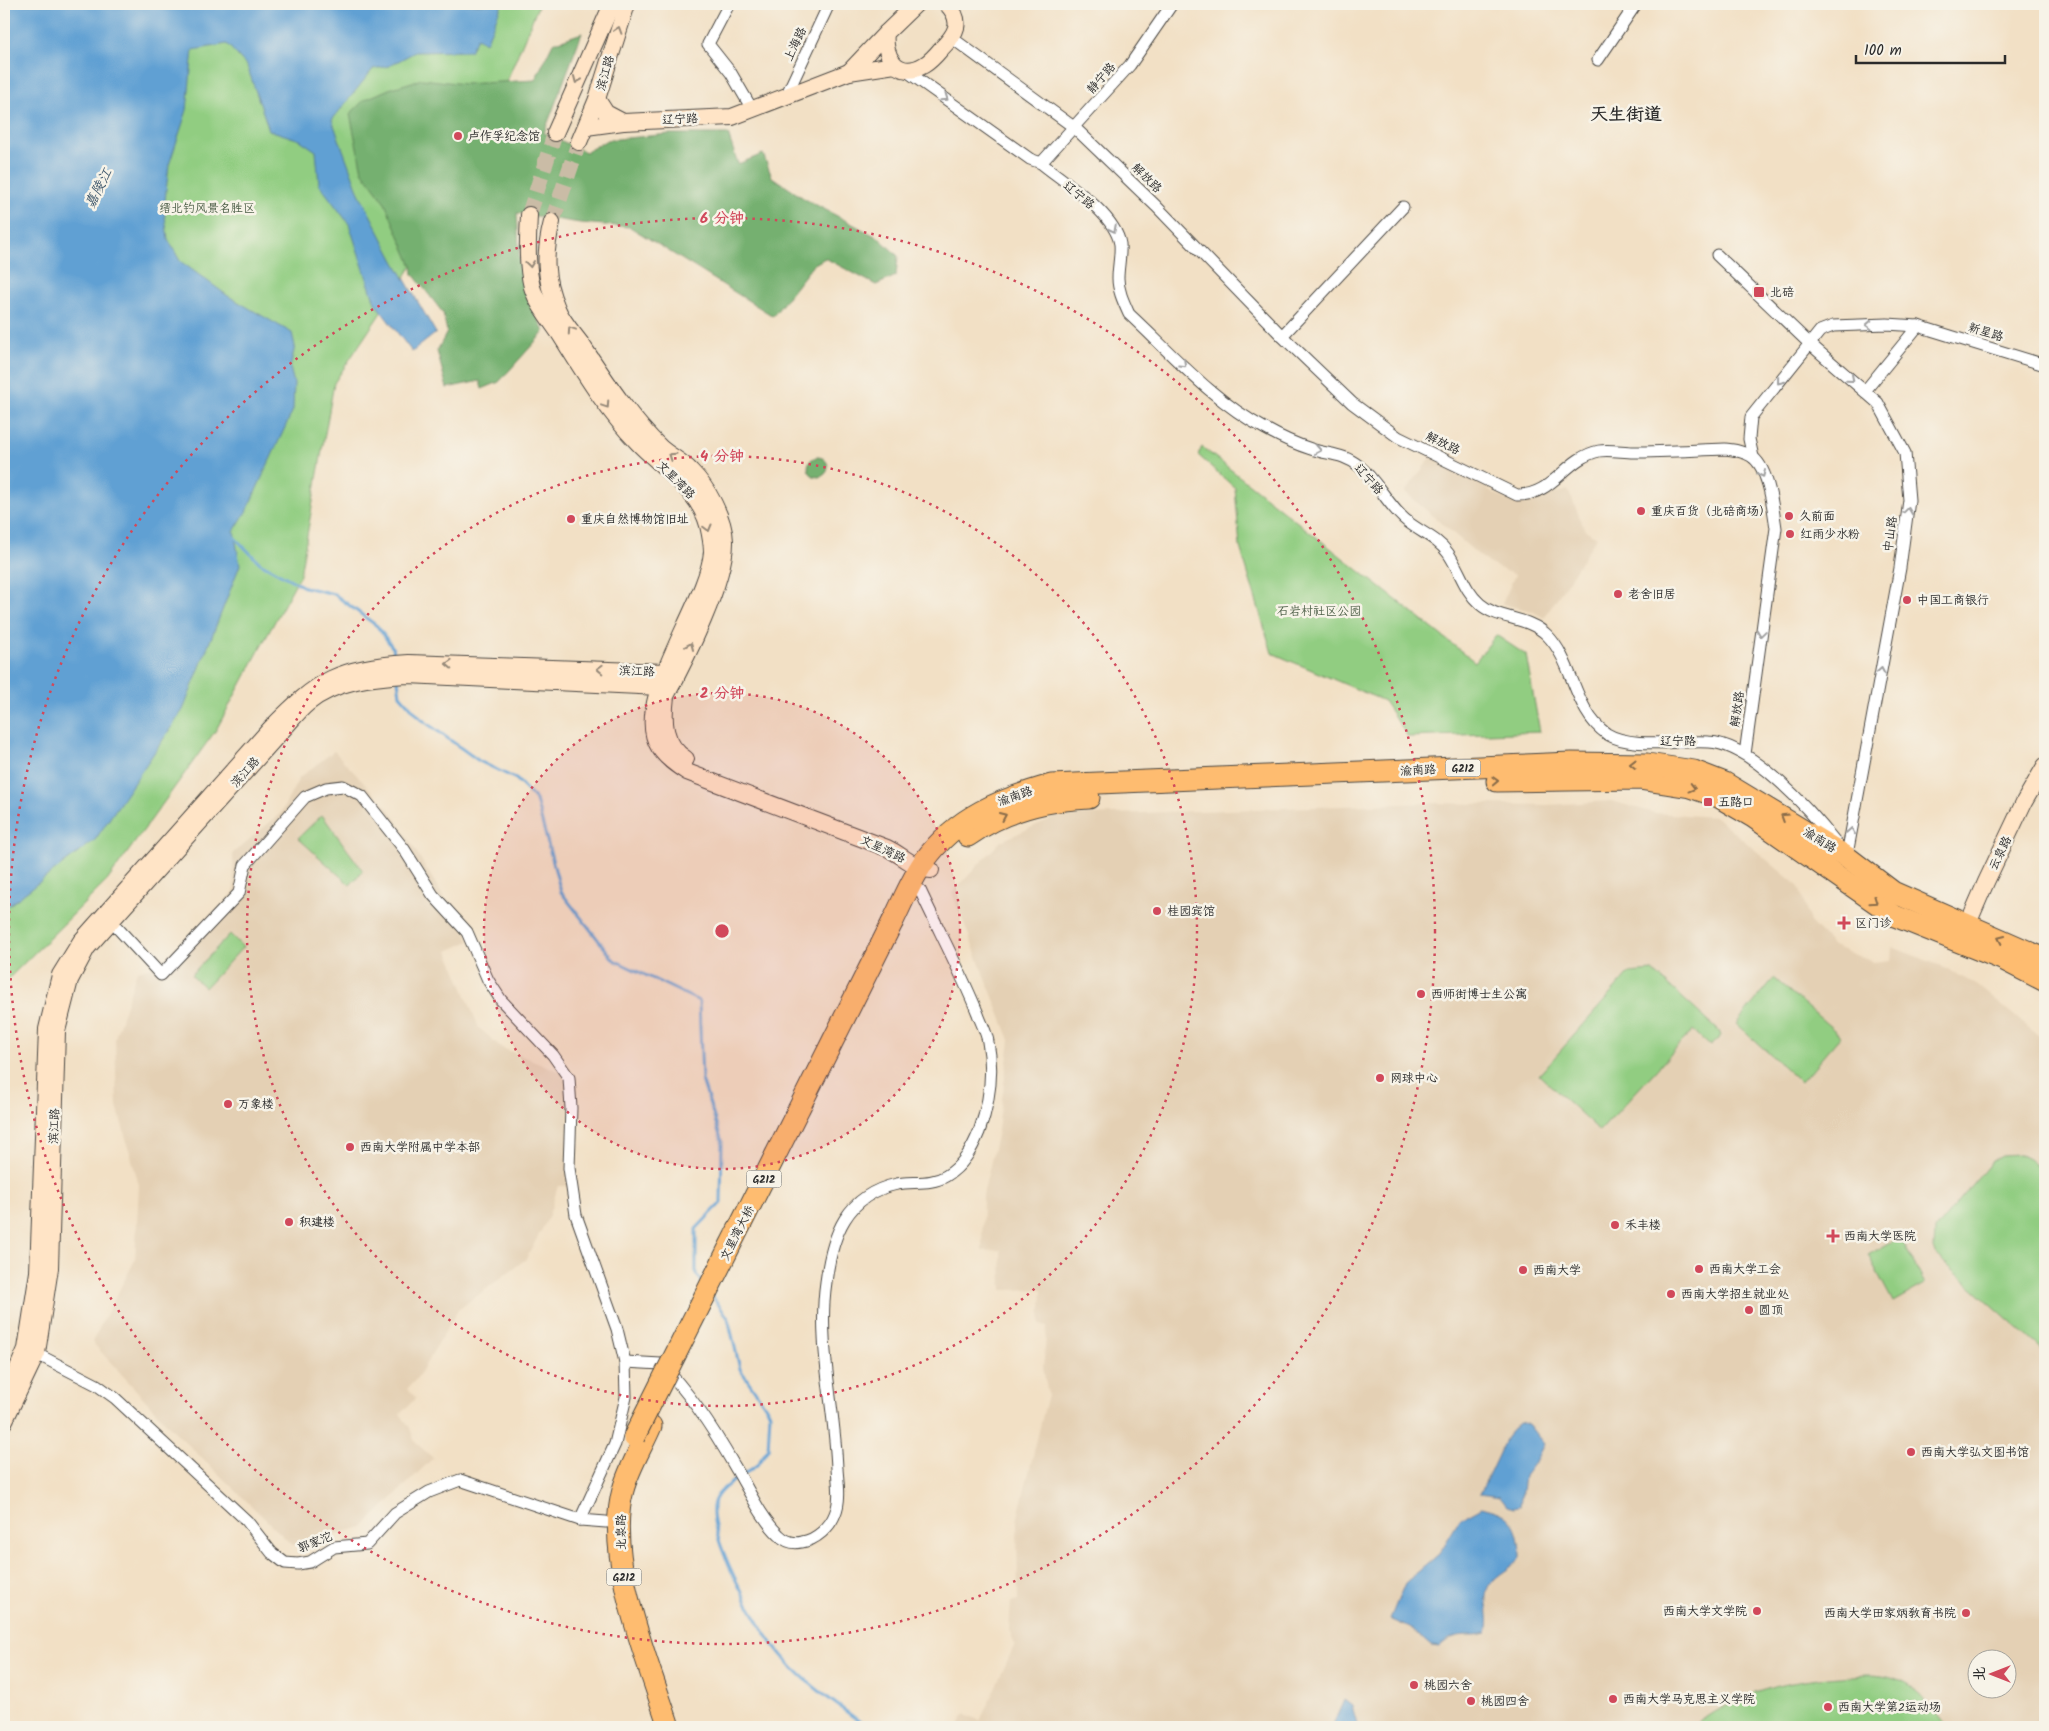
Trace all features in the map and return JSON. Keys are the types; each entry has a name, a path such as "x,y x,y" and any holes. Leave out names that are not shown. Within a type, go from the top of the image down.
{"highway":[{"name":"渝南路","path":"897,923 926,866 959,826 985,808 1010,796 1050,785 1601,763 1647,764 1694,771 1725,783 1847,857 1893,892 1965,933 2011,963 2045,981"},
{"name":"渝南路","path":"897,923 920,890 926,866 991,822 1015,811 1050,800 1560,779 1639,779 1690,787 1717,796 1754,817 1895,916 1965,933 2045,959"},
{"name":"文星湾大桥","path":"643,1432 897,923"},
{"name":"北泉路","path":"643,1432 613,1488 606,1522 607,1563 617,1603 655,1727"},
{"name":"北泉路","path":"643,1432 623,1490 619,1522 621,1561 629,1599 669,1727"}],"main road":[{"name":"滨江路","path":"555,133 589,52 607,21 612,4"},
{"name":"滨江路","path":"582,134 597,99 627,4"},
{"name":"辽宁路","path":"850,72 916,4"},
{"path":"886,34 886,54 900,68 924,66 952,38 956,27 953,6"},
{"name":"辽宁路","path":"582,134 623,122 732,117 850,72 900,68"},
{"path":"597,99 606,112 623,122"},
{"name":"文星湾路","path":"529,215 527,242 532,287 546,314 610,411 637,442 685,485 700,505 707,522 712,550 710,563 667,679 663,717 667,736 680,756 691,763 898,844 926,866"},
{"name":"文星湾路","path":"552,222 545,250 549,281 557,309 621,401 663,450 692,471 709,496 719,517 725,539 724,556 719,578 667,679"},
{"name":"滨江路","path":"4,1400 32,1351 38,1272 47,1029 60,975 81,941 270,729 305,700 337,686 370,677 498,673 667,679"},
{"name":"滨江路","path":"4,1422 32,1351 50,1268 57,1031 70,980 87,948 305,700"},
{"name":"云泉路","path":"1965,933 1990,873 2024,802 2045,766"}],"street":[{"path":"589,52 594,29 603,4"},
{"path":"729,4 708,44 724,62 752,109"},
{"name":"上海路","path":"786,96 829,4"},
{"name":"静宁路","path":"1041,163 1075,128 1130,65 1172,4"},
{"path":"1598,60 1636,4"},
{"name":"解放路","path":"952,38 1075,128 1156,206 1282,336 1352,403 1398,437 1517,495 1531,495 1543,489 1576,461 1599,451 1635,452 1725,449 1738,450 1753,457 1761,470 1772,497 1776,528 1745,754"},
{"name":"辽宁路","path":"900,68 1030,159 1041,163 1102,213 1114,226 1120,244 1118,280 1121,297 1129,314 1227,405 1262,427 1293,443 1315,450 1337,453 1361,467 1407,522 1438,540 1449,554 1468,592 1482,606 1529,622 1547,635 1561,653 1587,710 1597,727 1610,736 1628,741 1710,742 1726,744 1745,754 1812,812 1847,857"},
{"path":"1282,336 1403,207"},
{"name":"中山路","path":"1721,259 1810,344 1865,391 1886,415 1906,453 1909,500 1900,568 1842,879"},
{"name":"新星路","path":"1753,457 1749,439 1751,417 1820,331 1833,326 1886,324 1918,326 2045,365"},
{"path":"1865,391 1918,326"},
{"path":"111,921 161,974 239,893 244,865 305,797 326,788 343,786 362,796 404,849 433,894 467,932 488,980 501,1000 553,1055 569,1078 571,1108 568,1168 576,1215 617,1329 625,1362 626,1397 615,1444 580,1520"},
{"path":"625,1362 661,1364 683,1387 733,1463 755,1502 779,1535 791,1543 802,1542 824,1532 835,1515 838,1498 837,1446 827,1362 824,1312 829,1262 838,1232 846,1215 859,1200 896,1184 935,1181 948,1175 968,1155 986,1111 991,1078 988,1042 972,998 920,890"},
{"name":"郭家沱","path":"32,1351 97,1385 115,1398 247,1521 272,1553 285,1563 298,1564 310,1562 334,1548 366,1544 396,1513 429,1492 460,1480 580,1520 606,1522"}],"shaded area":[{"path":"1432,456 1506,500 1538,499 1568,490 1585,530 1597,537 1544,618 1532,611 1502,604 1515,575 1488,563 1405,492"},
{"name":"西南大学附属中学本部","path":"334,751 394,815 470,941 448,951 479,1028 502,1048 562,1072 574,1108 571,1186 558,1186 548,1218 526,1259 458,1310 418,1377 407,1389 416,1398 400,1414 409,1426 415,1442 433,1458 363,1527 292,1545 171,1428 92,1342 135,1260 139,1185 117,1106 115,1038 137,971 164,964 234,892 233,853 281,813 299,778"},
{"name":"西南大学","path":"1611,801 1655,813 1716,817 1799,887 1810,922 1833,946 1873,962 1891,960 1892,947 1946,968 1978,986 2045,1041 2045,1727 958,1727 965,1713 980,1721 1015,1644 1009,1630 1011,1602 1018,1600 1017,1521 1048,1394 1043,1368 1047,1327 1040,1325 1042,1289 1002,1290 1001,1250 982,1251 983,1195 997,1136 1010,1040 952,893 1001,841 1057,816 1429,803 1547,805"},
{"path":"909,1715 955,1727 906,1727"}],"green space":[{"name":"缙北钓风景名胜区","path":"4,4 539,4 458,197 334,383 300,575 216,730 107,881 4,983"},
{"path":"582,33 544,133 586,152 607,140 669,134 728,134 738,164 763,154 772,177 805,199 879,238 898,256 896,276 876,285 825,258 813,265 773,316 630,227 580,223 517,213 520,266 526,288 544,332 499,382 482,389 480,381 447,388 437,351 447,332 443,313 413,274 412,266 384,201 362,171 350,114 364,100 389,89 422,79 464,84 535,80 553,43"},
{"name":"石岩村社区公园","path":"1202,447 1475,662 1496,635 1526,655 1540,732 1408,737 1384,701 1272,653 1240,547 1235,488 1198,455"},
{"path":"814,457 822,457 828,463 828,471 822,477 814,477 808,471 808,463"},
{"path":"322,815 363,871 350,885 298,838"},
{"path":"230,934 243,947 205,988 191,975"},
{"path":"1653,971 1719,1031 1721,1036 1710,1046 1693,1030 1600,1131 1539,1075 1629,973"},
{"path":"1774,978 1841,1036 1801,1082 1736,1024"},
{"path":"2019,1154 2029,1159 2045,1173 2045,1352 1937,1256 1934,1248 1935,1230 1993,1160 2002,1155"},
{"path":"1900,1237 1925,1284 1893,1302 1868,1255"},
{"name":"西南大学第2运动场","path":"1868,1675 1882,1676 1905,1684 1923,1697 1947,1727 1692,1727 1733,1702 1754,1693 1797,1682"}],"water":[{"name":"缙北钓风景名胜区","path":"4,4 502,4 486,43 477,38 470,51 415,52 389,66 373,69 332,120 359,193 393,259 436,333 412,352 375,303 349,224 319,184 316,151 300,140 269,130 247,66 227,44 193,50 187,110 169,165 164,209 168,239 180,261 228,296 292,333 295,346 290,368 294,383 293,410 246,512 234,531 240,565 183,710 95,840 4,909"},
{"path":"1519,1423 1528,1424 1544,1444 1536,1460 1524,1476 1520,1506 1514,1508 1507,1506 1500,1497 1480,1494 1507,1436"},
{"path":"1482,1507 1501,1513 1511,1521 1517,1532 1520,1558 1490,1585 1487,1597 1487,1633 1456,1636 1439,1647 1431,1646 1410,1628 1390,1619 1405,1583 1439,1554 1460,1519"},
{"path":"1344,1700 1352,1706 1358,1727 1332,1727"}],"waterway":[{"path":"233,536 260,563 304,587 334,594 377,626 393,648 395,659"},
{"path":"398,680 400,695 421,719 479,761 516,779 536,800 561,892 614,960 699,1001 702,1080 722,1142 721,1203 696,1229 696,1274 703,1284"},
{"path":"713,1297 728,1318 740,1369 770,1413 768,1449 757,1465 743,1475"},
{"path":"738,1478 718,1494 714,1502 713,1516 724,1554 745,1598 775,1647 795,1670 867,1727"}],"tunnel":[{"path":"529,215 555,133"},
{"path":"552,222 579,142"}],"place":[{"name":"卢作孚纪念馆","path":"458,136"},
{"name":"北碚","path":"1759,292"},
{"name":"重庆百货（北碚商场）","path":"1641,511"},
{"name":"久前面","path":"1789,516"},
{"name":"重庆自然博物馆旧址","path":"571,519"},
{"name":"红雨少水粉","path":"1790,534"},
{"name":"老舍旧居","path":"1618,594"},
{"name":"中国工商银行","path":"1907,600"},
{"name":"五路口","path":"1708,802"},
{"name":"桂园宾馆","path":"1157,911"},
{"name":"区门诊","path":"1844,923"},
{"name":"西师街博士生公寓","path":"1421,994"},
{"name":"网球中心","path":"1380,1078"},
{"name":"万象楼","path":"228,1104"},
{"name":"西南大学附属中学本部","path":"350,1147"},
{"name":"积建楼","path":"289,1222"},
{"name":"禾丰楼","path":"1615,1225"},
{"name":"西南大学医院","path":"1833,1236"},
{"name":"西南大学工会","path":"1699,1269"},
{"name":"西南大学","path":"1523,1270"},
{"name":"西南大学招生就业处","path":"1671,1294"},
{"name":"圆顶","path":"1749,1310"},
{"name":"西南大学弘文图书馆","path":"1911,1452"},
{"name":"西南大学文学院","path":"1757,1611"},
{"name":"西南大学田家炳教育书院","path":"1966,1613"},
{"name":"桃园六舍","path":"1414,1685"},
{"name":"西南大学马克思主义学院","path":"1613,1699"},
{"name":"桃园四舍","path":"1471,1701"},
{"name":"西南大学第2运动场","path":"1828,1707"}],"district":[{"name":"天生街道","path":"1626,114"}],"water label":[{"name":"嘉陵江","path":"98,188"}]}
